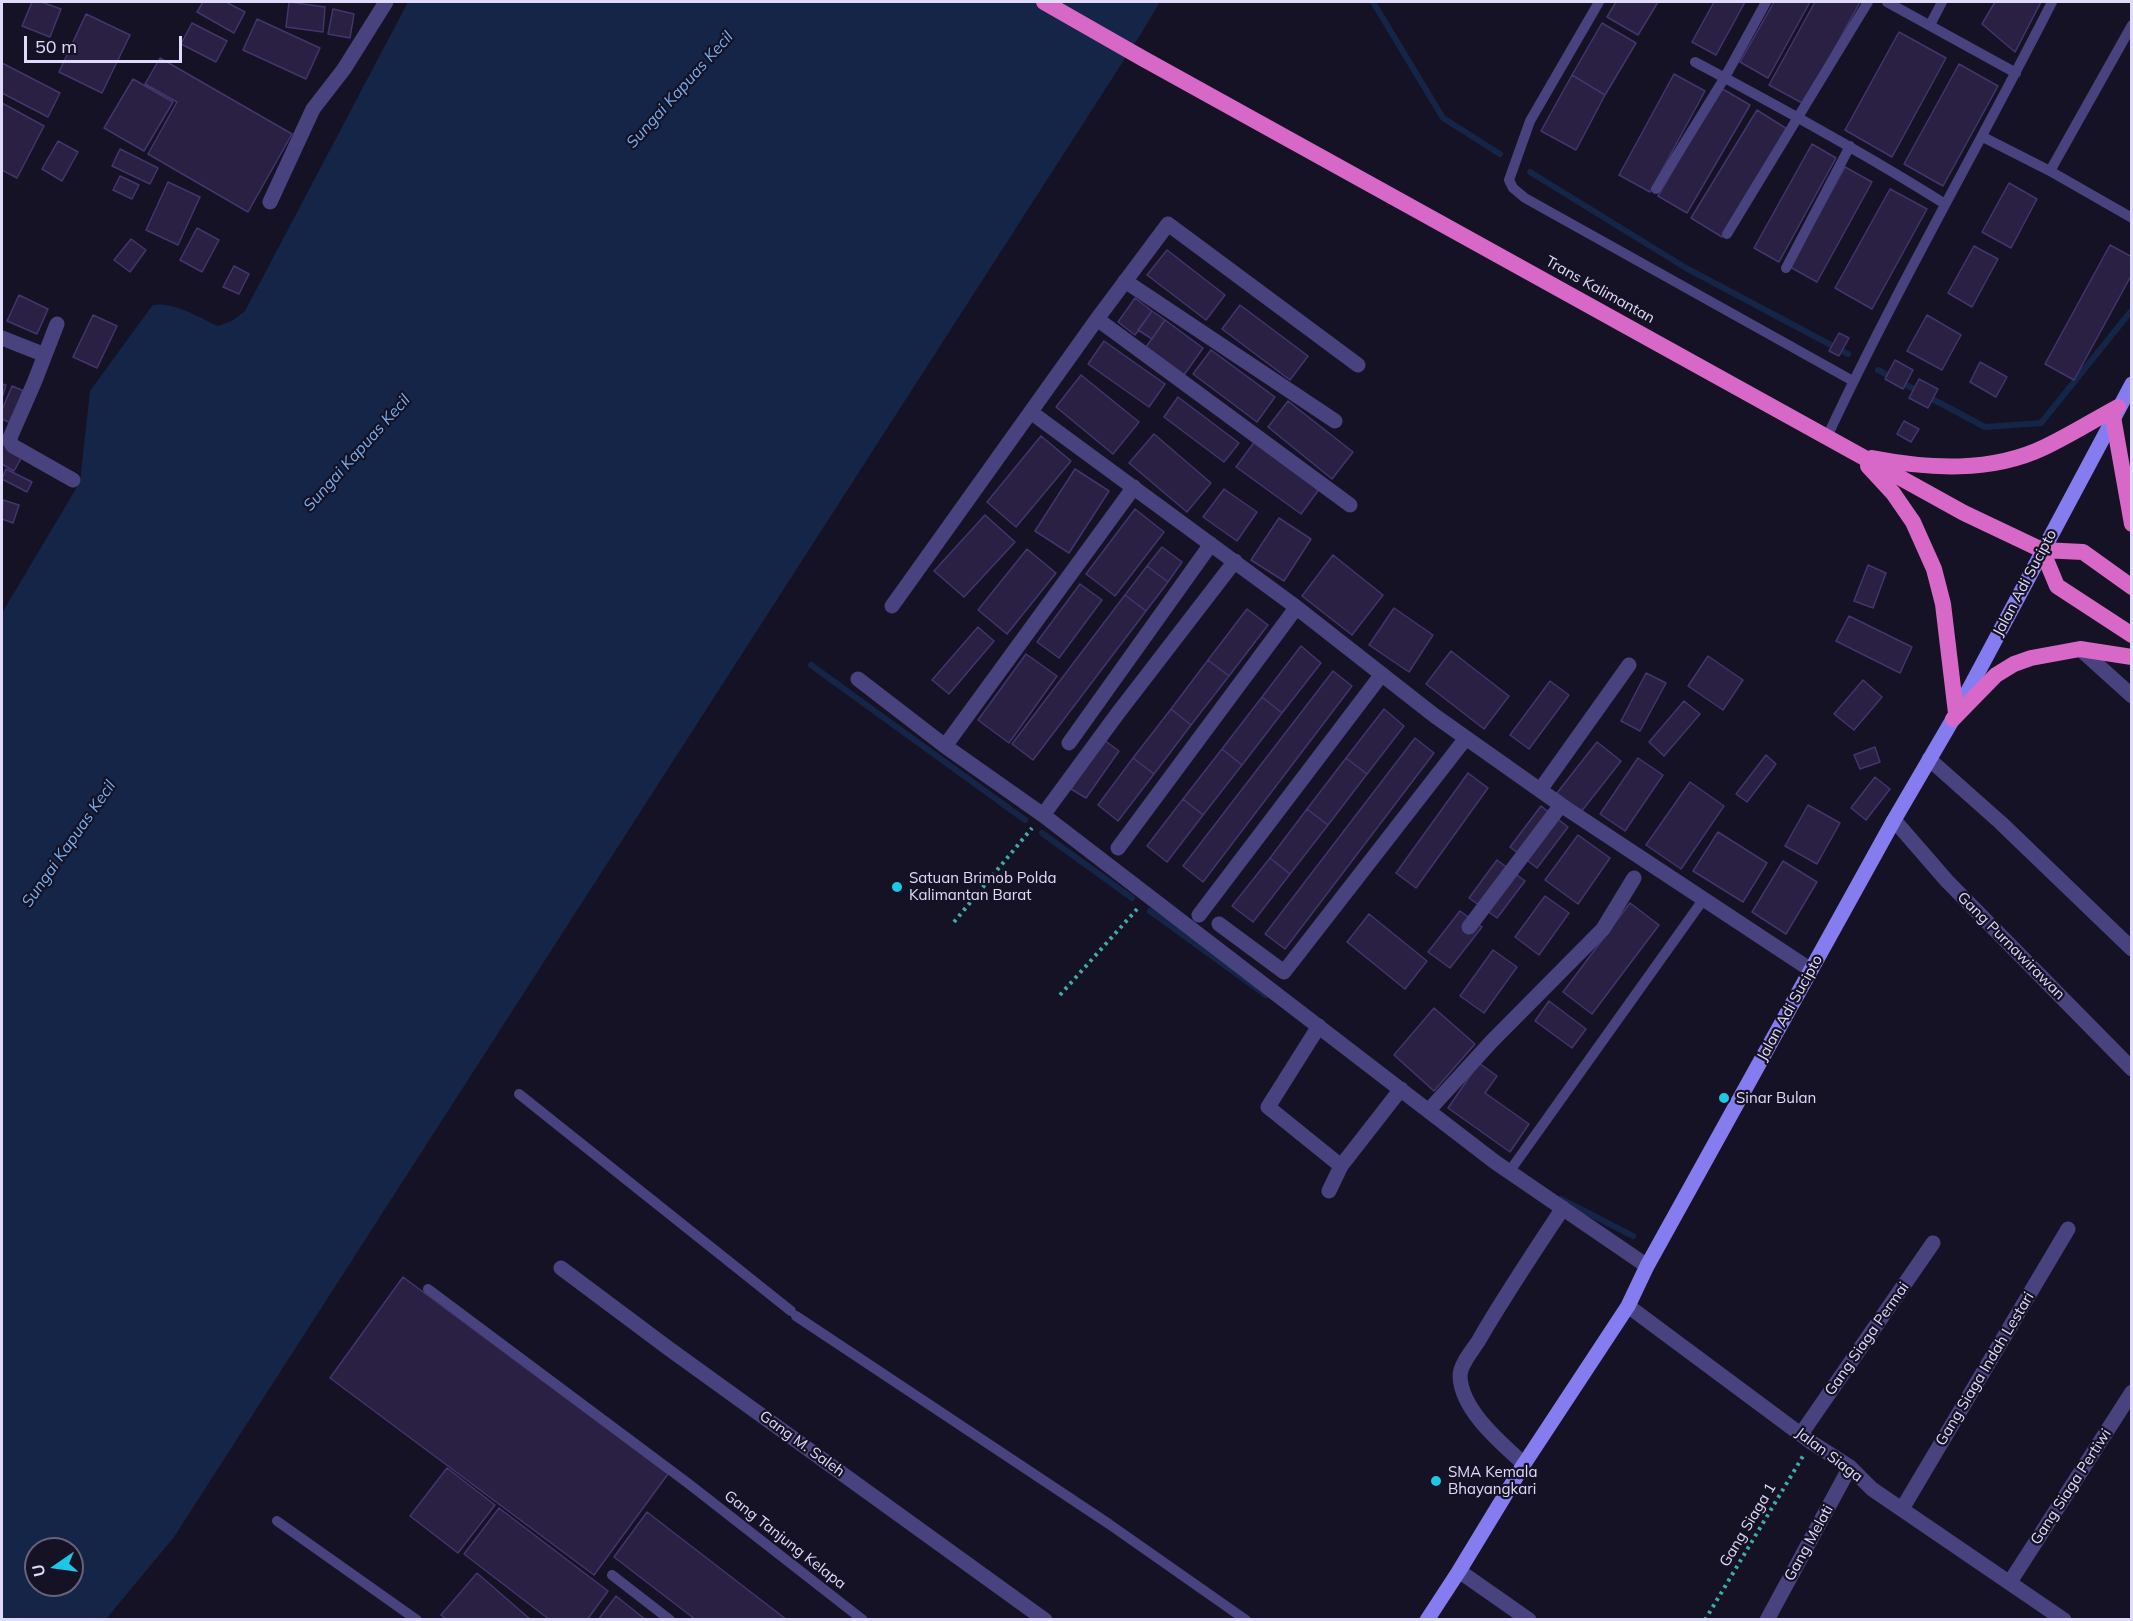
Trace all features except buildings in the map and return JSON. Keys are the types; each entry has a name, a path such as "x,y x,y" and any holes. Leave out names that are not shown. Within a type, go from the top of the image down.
{"highway":[{"name":"Trans Kalimantan","path":"1044,2 1857,455 1964,513 2042,550"},
{"path":"1857,455 1905,464 1939,466 1969,466 1999,462 2043,448 2115,412 2132,524"},
{"path":"1857,455 1893,493 1914,522 1934,569 1943,604 1954,716"},
{"path":"2132,586 2083,552 2042,550 2057,586 2132,635"},
{"path":"1954,716 1996,675 2014,664 2031,658 2080,649 2132,657"}],"main road":[{"name":"Jalan Adi Sucipto","path":"1427,1620 1524,1464 1628,1306 1647,1266 1954,716 2132,384"}],"street":[{"path":"270,202 313,109 344,69 386,2"},
{"path":"892,606 1097,319 1168,224 1358,365"},
{"path":"1125,281 1335,421"},
{"path":"1097,319 1350,506"},
{"path":"57,324 45,355 8,425 9,440 12,447 73,480"},
{"path":"2,338 45,355"},
{"path":"1032,413 1235,561 1466,738 1561,805 1811,970"},
{"path":"945,746 1134,487"},
{"path":"1069,743 1211,544"},
{"path":"1043,815 1235,561"},
{"path":"1118,848 1296,608"},
{"path":"2080,649 2132,696"},
{"path":"1540,790 1629,665"},
{"path":"1199,915 1382,674"},
{"path":"858,679 945,746 1043,815 1149,895 1509,1172 1647,1266"},
{"path":"1219,924 1284,972 1466,738"},
{"path":"1929,759 2001,823 2132,949"},
{"path":"1469,927 1561,805"},
{"name":"Gang Purnawirawan","path":"1894,820 1947,881 2132,1069"},
{"path":"1429,1110 1492,1041 1603,929 1634,878"},
{"path":"1319,1026 1268,1107 1341,1166"},
{"path":"1329,1191 1341,1166 1401,1089"},
{"path":"1524,1464 1488,1430 1478,1416 1467,1399 1460,1374 1492,1317 1563,1208"},
{"name":"Gang Siaga Indah Lestari","path":"1902,1509 2068,1229"},
{"name":"Gang Siaga Permai","path":"1806,1438 1933,1243"},
{"name":"Gang M. Saleh","path":"561,1268 1045,1620"},
{"name":"Jalan Siaga","path":"1628,1306 1806,1438 1850,1467 1872,1489 2064,1620"},
{"name":"Gang Siaga Pertiwi","path":"2010,1582 2132,1392"},
{"name":"Gang Melati","path":"1767,1620 1850,1467"},
{"path":"1459,1571 1529,1620"}],"lane":[{"path":"1599,2 1530,121 1509,180 1513,188 1525,198 1853,381"},
{"path":"1656,189 1725,77 1766,2"},
{"path":"1727,234 1868,2"},
{"path":"1887,2 2016,73"},
{"path":"1930,25 1942,2"},
{"path":"1827,437 1853,381 2052,2"},
{"path":"2050,171 2132,25"},
{"path":"1695,62 1799,117 1945,204"},
{"path":"1983,137 2050,171 2132,218"},
{"path":"1786,268 1850,146"},
{"path":"1509,1172 1703,900"},
{"path":"519,1094 793,1313 1099,1517 1246,1620"},
{"name":"Gang Tanjung Kelapa","path":"428,1289 688,1484 863,1620"},
{"path":"277,1521 417,1620"},
{"path":"612,1575 670,1620"}],"path":[{"path":"954,922 1043,815"},
{"path":"1060,994 1149,895"},
{"name":"Gang Siaga 1","path":"1705,1620 1806,1438"}],"water":[{"name":"Sungai Kapuas Kecil","path":"408,2 1160,2 174,1537 106,1619 2,1620 2,613 80,482 90,391 152,306 176,307 218,326 232,321 245,311"}],"waterway":[{"path":"1373,2 1443,118 1500,154"},
{"path":"1530,172 1686,268 1848,354"},
{"path":"1878,370 1985,427 2041,423 2132,310"},
{"path":"811,665 1025,820"},
{"path":"1042,833 1132,898"},
{"path":"1150,911 1266,995"},
{"path":"1561,1199 1633,1236"}],"place":[{"name":"Satuan Brimob Polda Kalimantan Barat","path":"897,887"},
{"name":"Sinar Bulan","path":"1724,1098"},
{"name":"SMA Kemala Bhayangkari","path":"1436,1481"}]}
